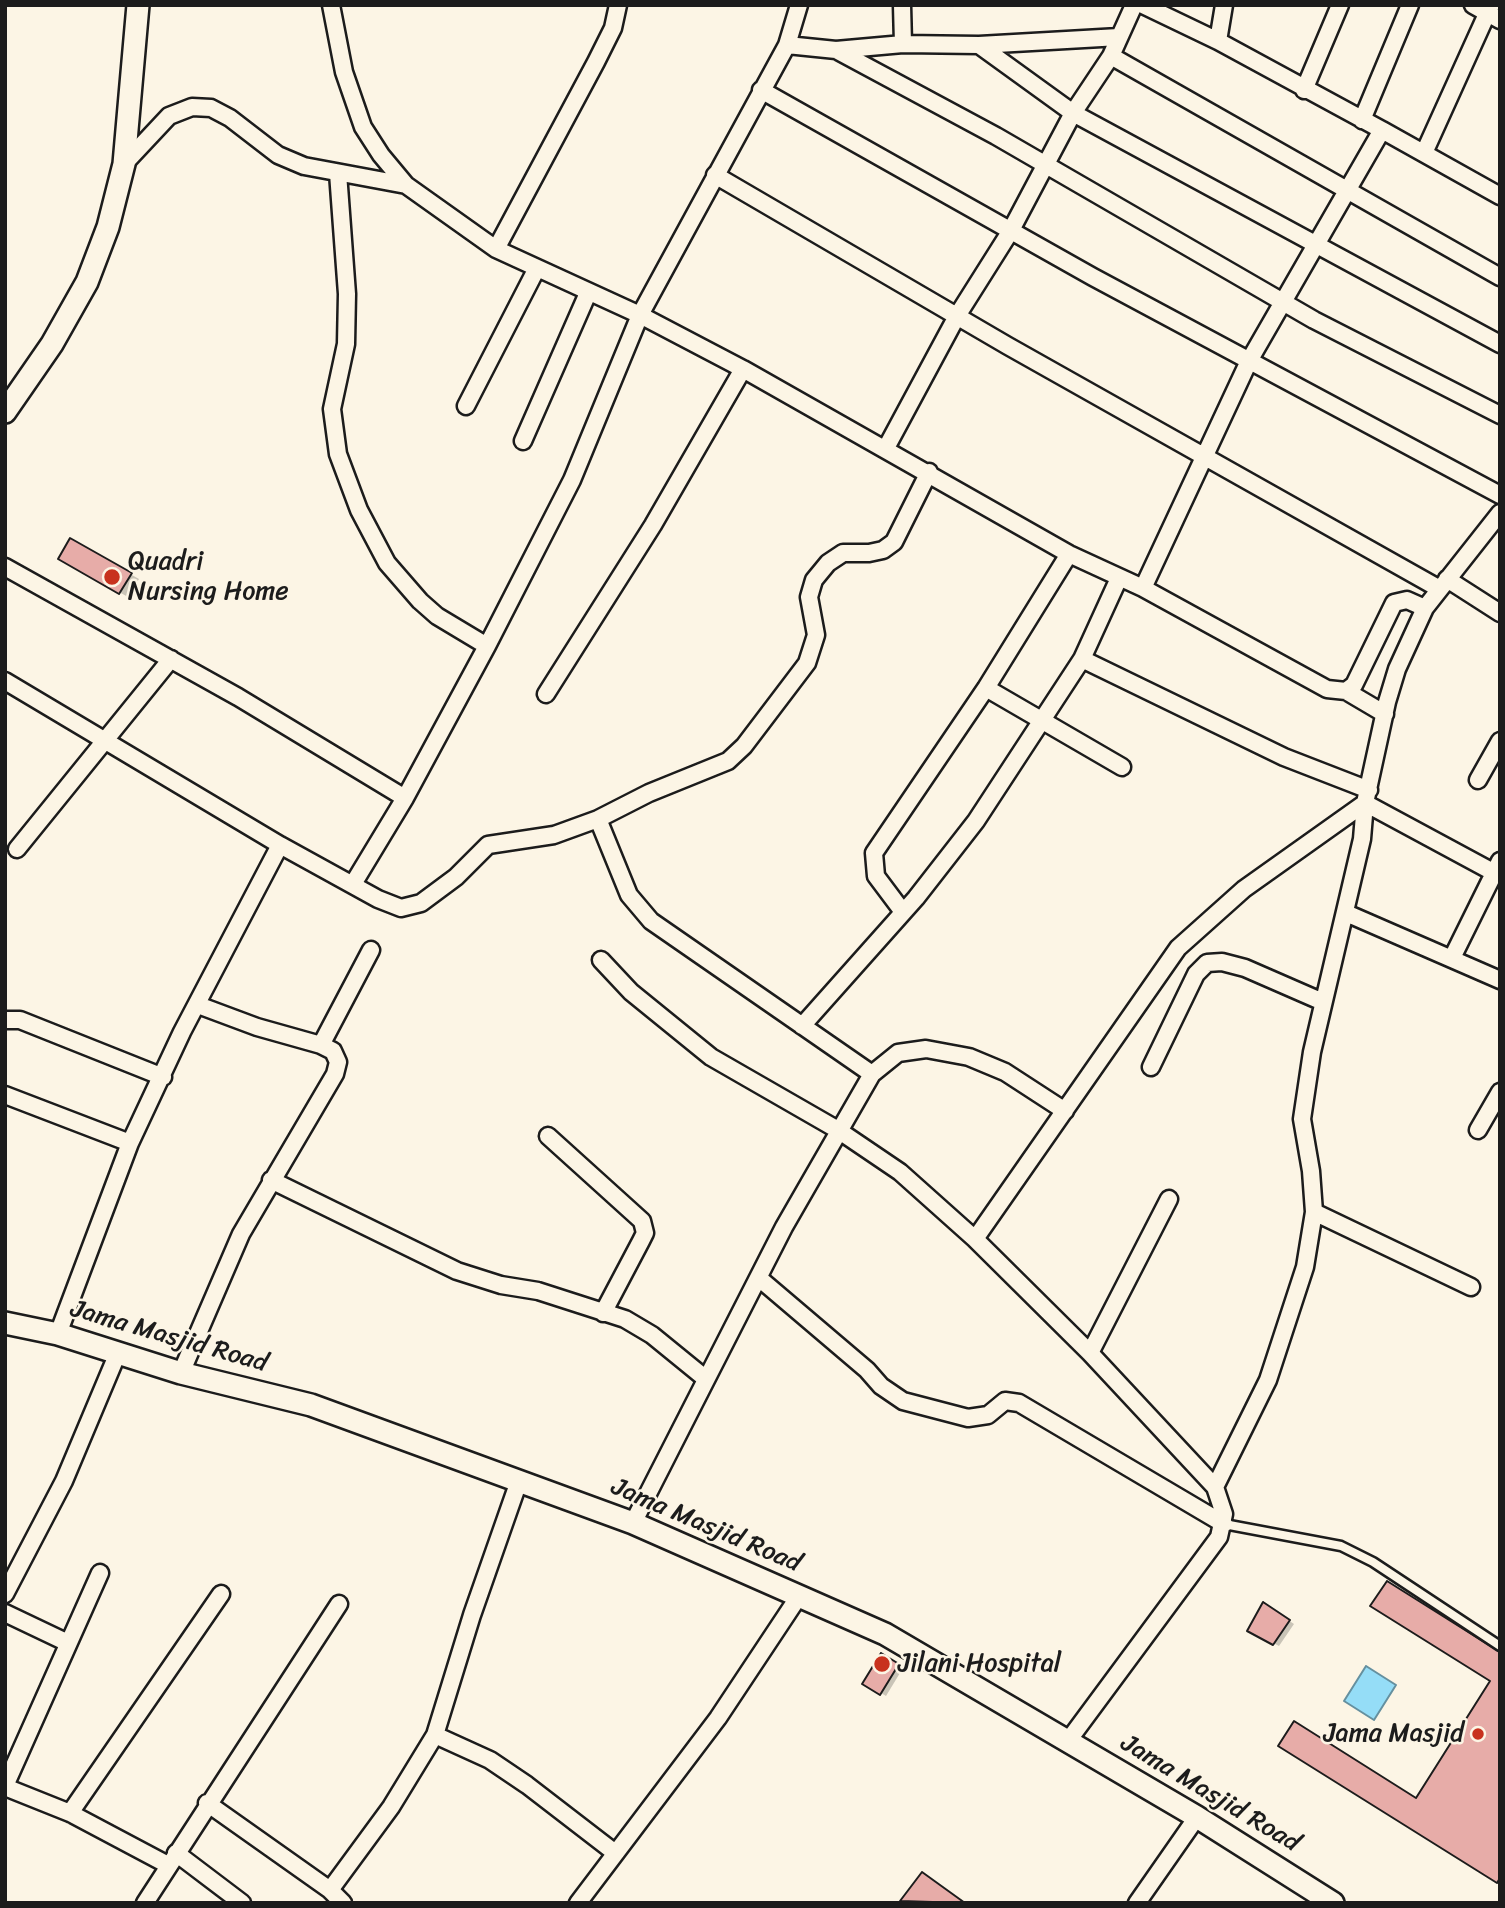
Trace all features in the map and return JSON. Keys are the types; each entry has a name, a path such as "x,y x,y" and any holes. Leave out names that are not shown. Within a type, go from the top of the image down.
{"street":[{"path":"5,412 52,344 87,282 108,227 124,164 138,5"},
{"path":"331,5 344,72 363,127 381,155 407,185 495,249 640,315 886,448 1069,554 1143,588 1327,689 1346,691 1385,715"},
{"path":"495,249 596,62 613,28 618,5"},
{"path":"353,884 405,798 572,480 640,315 787,45 799,5"},
{"path":"902,5 902,44"},
{"path":"886,448 957,316 1010,232 1073,113 1111,55 1134,5"},
{"path":"1143,5 1218,41 1500,196"},
{"path":"1218,41 1224,5"},
{"path":"1304,90 1340,5"},
{"path":"1362,120 1410,5"},
{"path":"1424,153 1488,11"},
{"path":"787,45 836,50 902,44 979,45 1119,37"},
{"path":"979,45 1073,113 1500,344"},
{"path":"836,50 1282,301 1500,415"},
{"path":"1111,55 1500,277"},
{"path":"761,90 1010,232 1500,495"},
{"path":"124,164 169,116 192,107 211,108 230,118 278,155 304,166 407,185"},
{"path":"1143,588 1249,361 1382,130"},
{"path":"338,173 347,294 346,344 332,409 338,454 359,510 387,563 437,616 487,646"},
{"path":"715,174 957,316 1204,456 1500,613"},
{"path":"466,406 537,268"},
{"path":"523,442 588,293"},
{"path":"546,694 653,525 743,369"},
{"path":"5,681 280,845 401,908 421,903 456,877 488,845 554,835 598,819 649,793 728,761 744,746 807,663 816,635 809,597 814,580 828,563 843,553 883,550 894,541 929,472"},
{"path":"1215,1486 1268,1380 1305,1267 1314,1213 1311,1171 1302,1119 1323,1002 1346,913 1362,839 1367,797 1397,669 1425,608 1497,520"},
{"path":"903,912 876,876 874,853 986,688 1069,554"},
{"path":"5,567 172,659 405,798"},
{"path":"802,1026 903,912 976,821 1082,659 1119,578"},
{"path":"1346,691 1353,685 1394,603 1407,600 1425,608"},
{"path":"17,849 172,659"},
{"path":"1082,659 1367,797 1496,866 1452,958"},
{"path":"986,688 1122,767"},
{"path":"1478,780 1500,741"},
{"path":"975,1239 1178,948 1244,889 1367,797"},
{"path":"598,819 629,895 650,921 872,1074"},
{"path":"58,1334 130,1143 280,845"},
{"path":"1346,913 1500,980"},
{"path":"321,1045 371,950"},
{"path":"601,960 631,992 711,1057 838,1130 900,1172 975,1239 1090,1353 1215,1486 1224,1524 1219,1536 1068,1741"},
{"path":"1151,1067 1196,974 1207,963 1222,961 1245,968 1323,1002"},
{"path":"181,1373 241,1234 335,1074 338,1062 333,1051 321,1045 257,1027 198,1005"},
{"path":"5,1020 20,1020 163,1077"},
{"path":"633,1523 838,1130 872,1074 898,1053 926,1049 958,1055 1006,1072 1065,1111"},
{"path":"1478,1130 1500,1092"},
{"path":"5,1095 130,1143"},
{"path":"548,1136 642,1221 645,1233 603,1313"},
{"path":"271,1180 457,1271 501,1285 538,1292 625,1320 652,1335 706,1379"},
{"path":"1090,1353 1169,1199"},
{"path":"1314,1213 1471,1287"},
{"path":"760,1279 867,1370 881,1386 903,1401 968,1418 988,1415 1005,1401 1019,1403 1224,1524"},
{"name":"Jama Masjid Road","path":"5,1323 58,1334 117,1355 181,1373 311,1405 633,1523 885,1634 1197,1816 1333,1903"},
{"path":"5,1594 64,1480 117,1355"},
{"path":"330,1890 391,1807 435,1735 472,1615 519,1480"},
{"path":"100,1573 5,1787 172,1859 242,1903"},
{"path":"70,1813 221,1594"},
{"path":"578,1903 718,1718 799,1597"},
{"path":"145,1903 207,1803 258,1731 339,1604"},
{"path":"5,1613 68,1643"},
{"path":"435,1735 490,1760 614,1852"},
{"path":"207,1803 330,1890 343,1903"},
{"path":"1137,1903 1197,1816"}],"lane":[{"path":"1224,1524 1341,1546 1373,1562 1500,1646"}],"water":[{"path":"1366,1666 1396,1685 1374,1720 1344,1701"}],"building":[{"path":"70,538 132,573 119,594 58,559"},
{"name":"Jama Masjid","path":"1387,1581 1500,1652 1500,1878 1497,1883 1278,1746 1294,1721 1416,1798 1490,1681 1370,1606"},
{"path":"1263,1602 1290,1620 1273,1645 1247,1631"},
{"path":"881,1653 899,1664 880,1695 862,1684"},
{"path":"922,1872 965,1903 900,1901"}],"place":[{"name":"Quadri Nursing Home","path":"112,577"},
{"name":"Jilani Hospital","path":"882,1664"},
{"name":"Jama Masjid","path":"1478,1734"}]}
